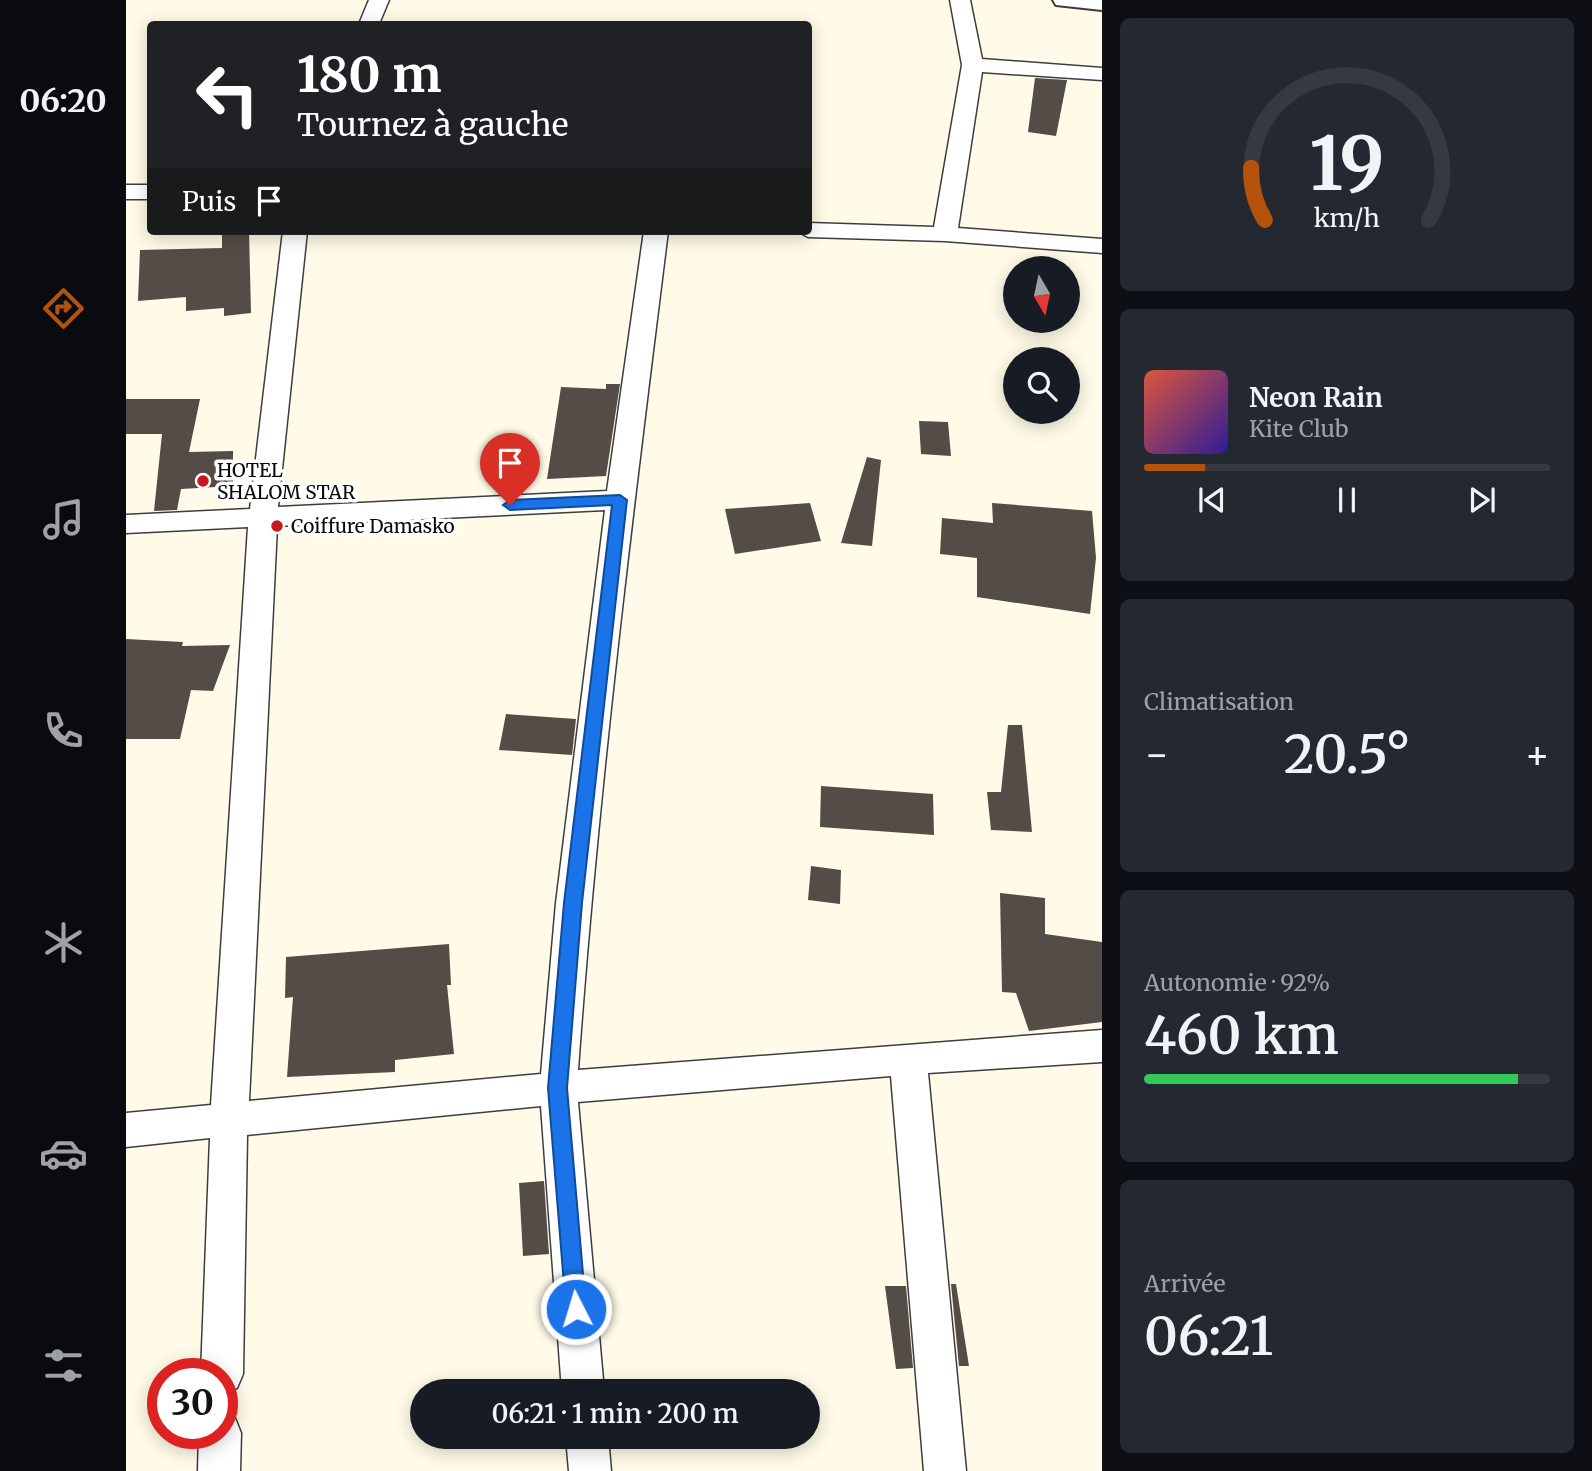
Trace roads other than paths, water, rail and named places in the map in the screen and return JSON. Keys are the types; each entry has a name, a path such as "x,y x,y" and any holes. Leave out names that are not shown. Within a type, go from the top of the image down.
{"street":[{"path":"370,21 379,0"},
{"path":"945,234 973,65 960,0"},
{"path":"1065,0 1102,3"},
{"path":"973,65 1102,74"},
{"path":"126,192 147,192"},
{"path":"812,230 945,234 1102,246"},
{"path":"222,1358 229,1120 263,516 295,235"},
{"path":"582,1379 558,1088 573,903 620,500 655,235"},
{"path":"126,524 620,500"},
{"path":"126,1130 558,1088 1102,1046"},
{"path":"908,1059 946,1471"},
{"path":"219,1471 220,1449"},
{"path":"588,1449 590,1471"}],"place":[{"name":"HOTEL SHALOM STAR","path":"203,481"},
{"name":"Coiffure Damasko","path":"277,526"}]}
